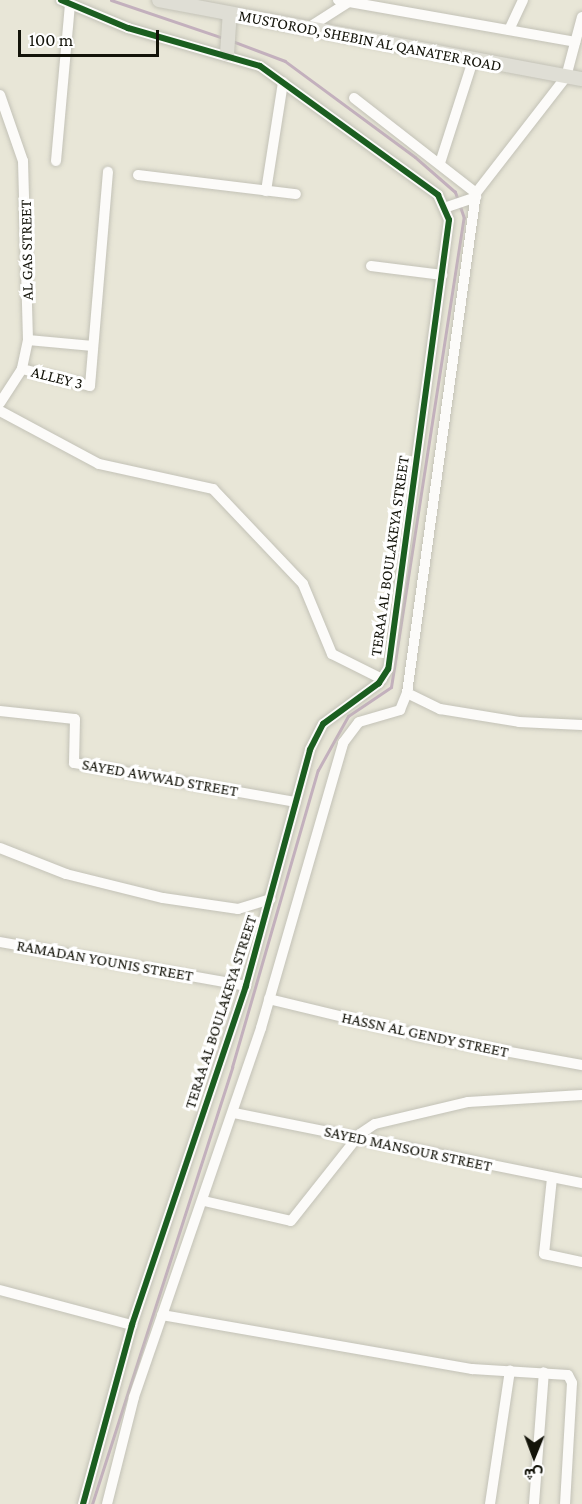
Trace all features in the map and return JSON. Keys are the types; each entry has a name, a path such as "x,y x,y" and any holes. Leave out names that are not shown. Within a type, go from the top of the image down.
{"main road":[{"name":"MUSTOROD, SHEBIN AL QANATER ROAD","path":"159,0 472,60 567,72 582,79"},
{"path":"227,51 231,15"}],"street":[{"path":"338,0 509,30 574,46"},
{"path":"509,30 523,0"},
{"path":"308,28 351,1"},
{"path":"56,161 65,2 147,34 227,51 283,82 450,206 474,196"},
{"path":"107,1504 162,1315 234,1113 343,743 359,722 400,710 407,693 474,196 567,72 582,17"},
{"path":"440,163 472,60"},
{"path":"266,191 283,82"},
{"name":"AL GAS STREET","path":"0,95 23,161 28,340 22,369 0,403"},
{"path":"354,99 440,163 474,196"},
{"path":"28,340 93,346 108,172"},
{"path":"138,174 296,194"},
{"name":"TERAA AL BOULAKEYA STREET","path":"83,1504 132,1325 246,986 296,802 323,724 382,679 392,651 450,206"},
{"path":"371,266 442,275"},
{"name":"ALLEY 3","path":"22,369 90,384 93,346"},
{"path":"0,411 99,464 213,489 303,584 332,654 382,679"},
{"path":"407,693 440,709 519,722 582,725"},
{"name":"SAYED AWWAD STREET","path":"0,711 75,719 74,763 296,802"},
{"path":"0,848 55,870 156,897 238,909 270,899"},
{"name":"RAMADAN YOUNIS STREET","path":"0,942 246,986"},
{"name":"HASSN AL GENDY STREET","path":"269,999 422,1036 582,1065"},
{"path":"204,1201 291,1221 356,1139 387,1120 451,1105 582,1095"},
{"name":"SAYED MANSOUR STREET","path":"234,1113 552,1178 582,1182"},
{"path":"552,1178 544,1254 582,1262"},
{"path":"0,1290 132,1325"},
{"path":"162,1315 467,1368 568,1375 572,1383 565,1504"},
{"path":"490,1504 510,1370"},
{"path":"534,1504 544,1372"}],"waterway":[{"path":"111,0 223,38"},
{"path":"92,1504 232,1067 318,770 348,716 391,687 464,218 455,192 415,157 285,61 232,41"}],"cycle path":[{"path":"61,0 128,28 260,66 438,195 449,220 388,669 379,683 323,724 310,750 246,986 132,1325 83,1504"}]}
